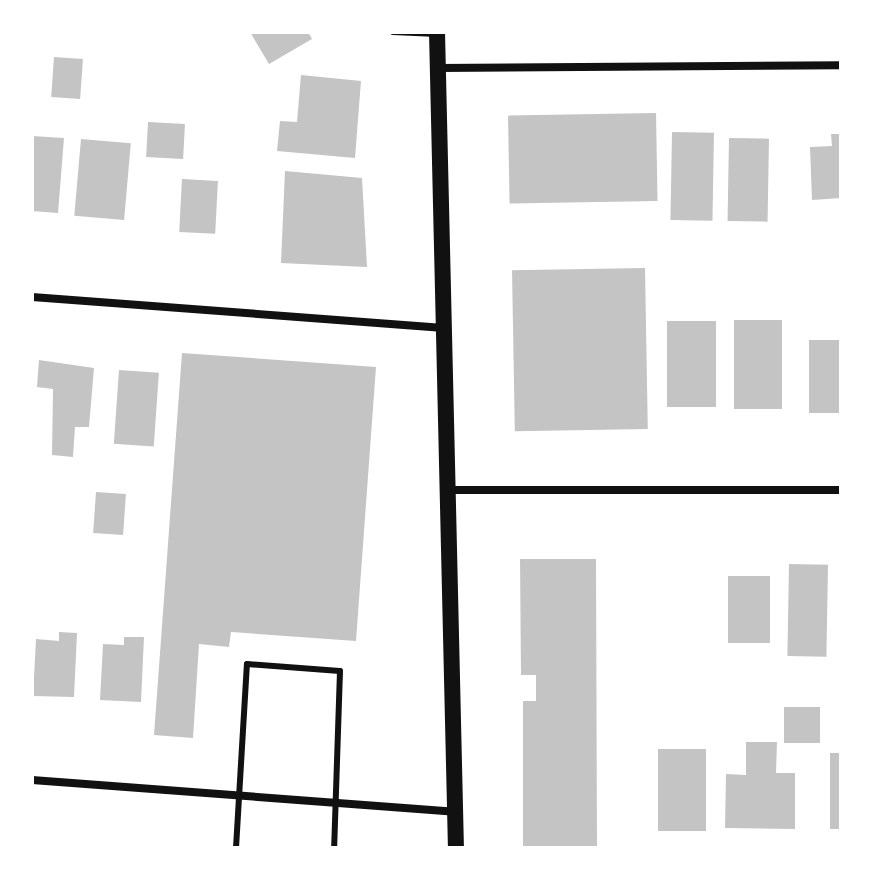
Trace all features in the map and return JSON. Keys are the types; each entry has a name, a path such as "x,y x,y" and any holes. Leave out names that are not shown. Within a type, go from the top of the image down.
{"main road":[{"path":"437,33 456,848"}],"street":[{"path":"438,68 841,65"},
{"path":"32,297 445,328"},
{"path":"450,490 841,490"},
{"path":"32,780 456,812"}],"lane":[{"path":"393,32 437,33"},
{"path":"236,848 247,664 340,671 334,848"}],"building":[{"path":"250,32 308,32 312,39 269,64"},
{"path":"54,57 83,59 80,99 51,97"},
{"path":"301,75 361,81 355,158 277,151 280,121 297,122"},
{"path":"656,113 658,201 510,204 508,116"},
{"path":"148,122 185,124 183,159 146,157"},
{"path":"672,132 714,133 712,221 670,220"},
{"path":"831,134 841,134 841,198 812,200 810,147 832,146"},
{"path":"32,136 64,138 58,213 32,211"},
{"path":"729,138 769,139 768,222 728,221"},
{"path":"81,139 131,143 124,220 74,216"},
{"path":"285,171 362,178 367,267 281,263"},
{"path":"182,179 218,181 215,234 179,232"},
{"path":"645,268 648,429 515,431 512,270"},
{"path":"734,320 782,320 782,409 734,409"},
{"path":"667,321 716,321 716,407 667,407"},
{"path":"809,340 841,340 841,413 809,413"},
{"path":"182,353 376,367 356,641 231,632 229,647 199,644 193,738 154,735"},
{"path":"39,360 94,368 89,427 75,427 73,457 52,455 53,389 37,387"},
{"path":"119,370 159,373 154,447 114,444"},
{"path":"96,492 126,494 123,535 93,533"},
{"path":"520,559 596,559 597,848 523,848 523,701 536,701 536,675 521,675"},
{"path":"789,564 828,565 826,657 787,656"},
{"path":"728,576 770,576 770,643 728,643"},
{"path":"59,632 77,633 74,697 33,696 36,639 59,641"},
{"path":"124,637 144,637 141,702 100,700 103,644 124,645"},
{"path":"784,707 820,707 820,743 784,743"},
{"path":"746,742 777,742 776,773 795,773 795,829 725,828 726,774 746,775"},
{"path":"658,749 706,749 706,831 658,831"},
{"path":"830,753 841,753 841,829 830,829"}]}
